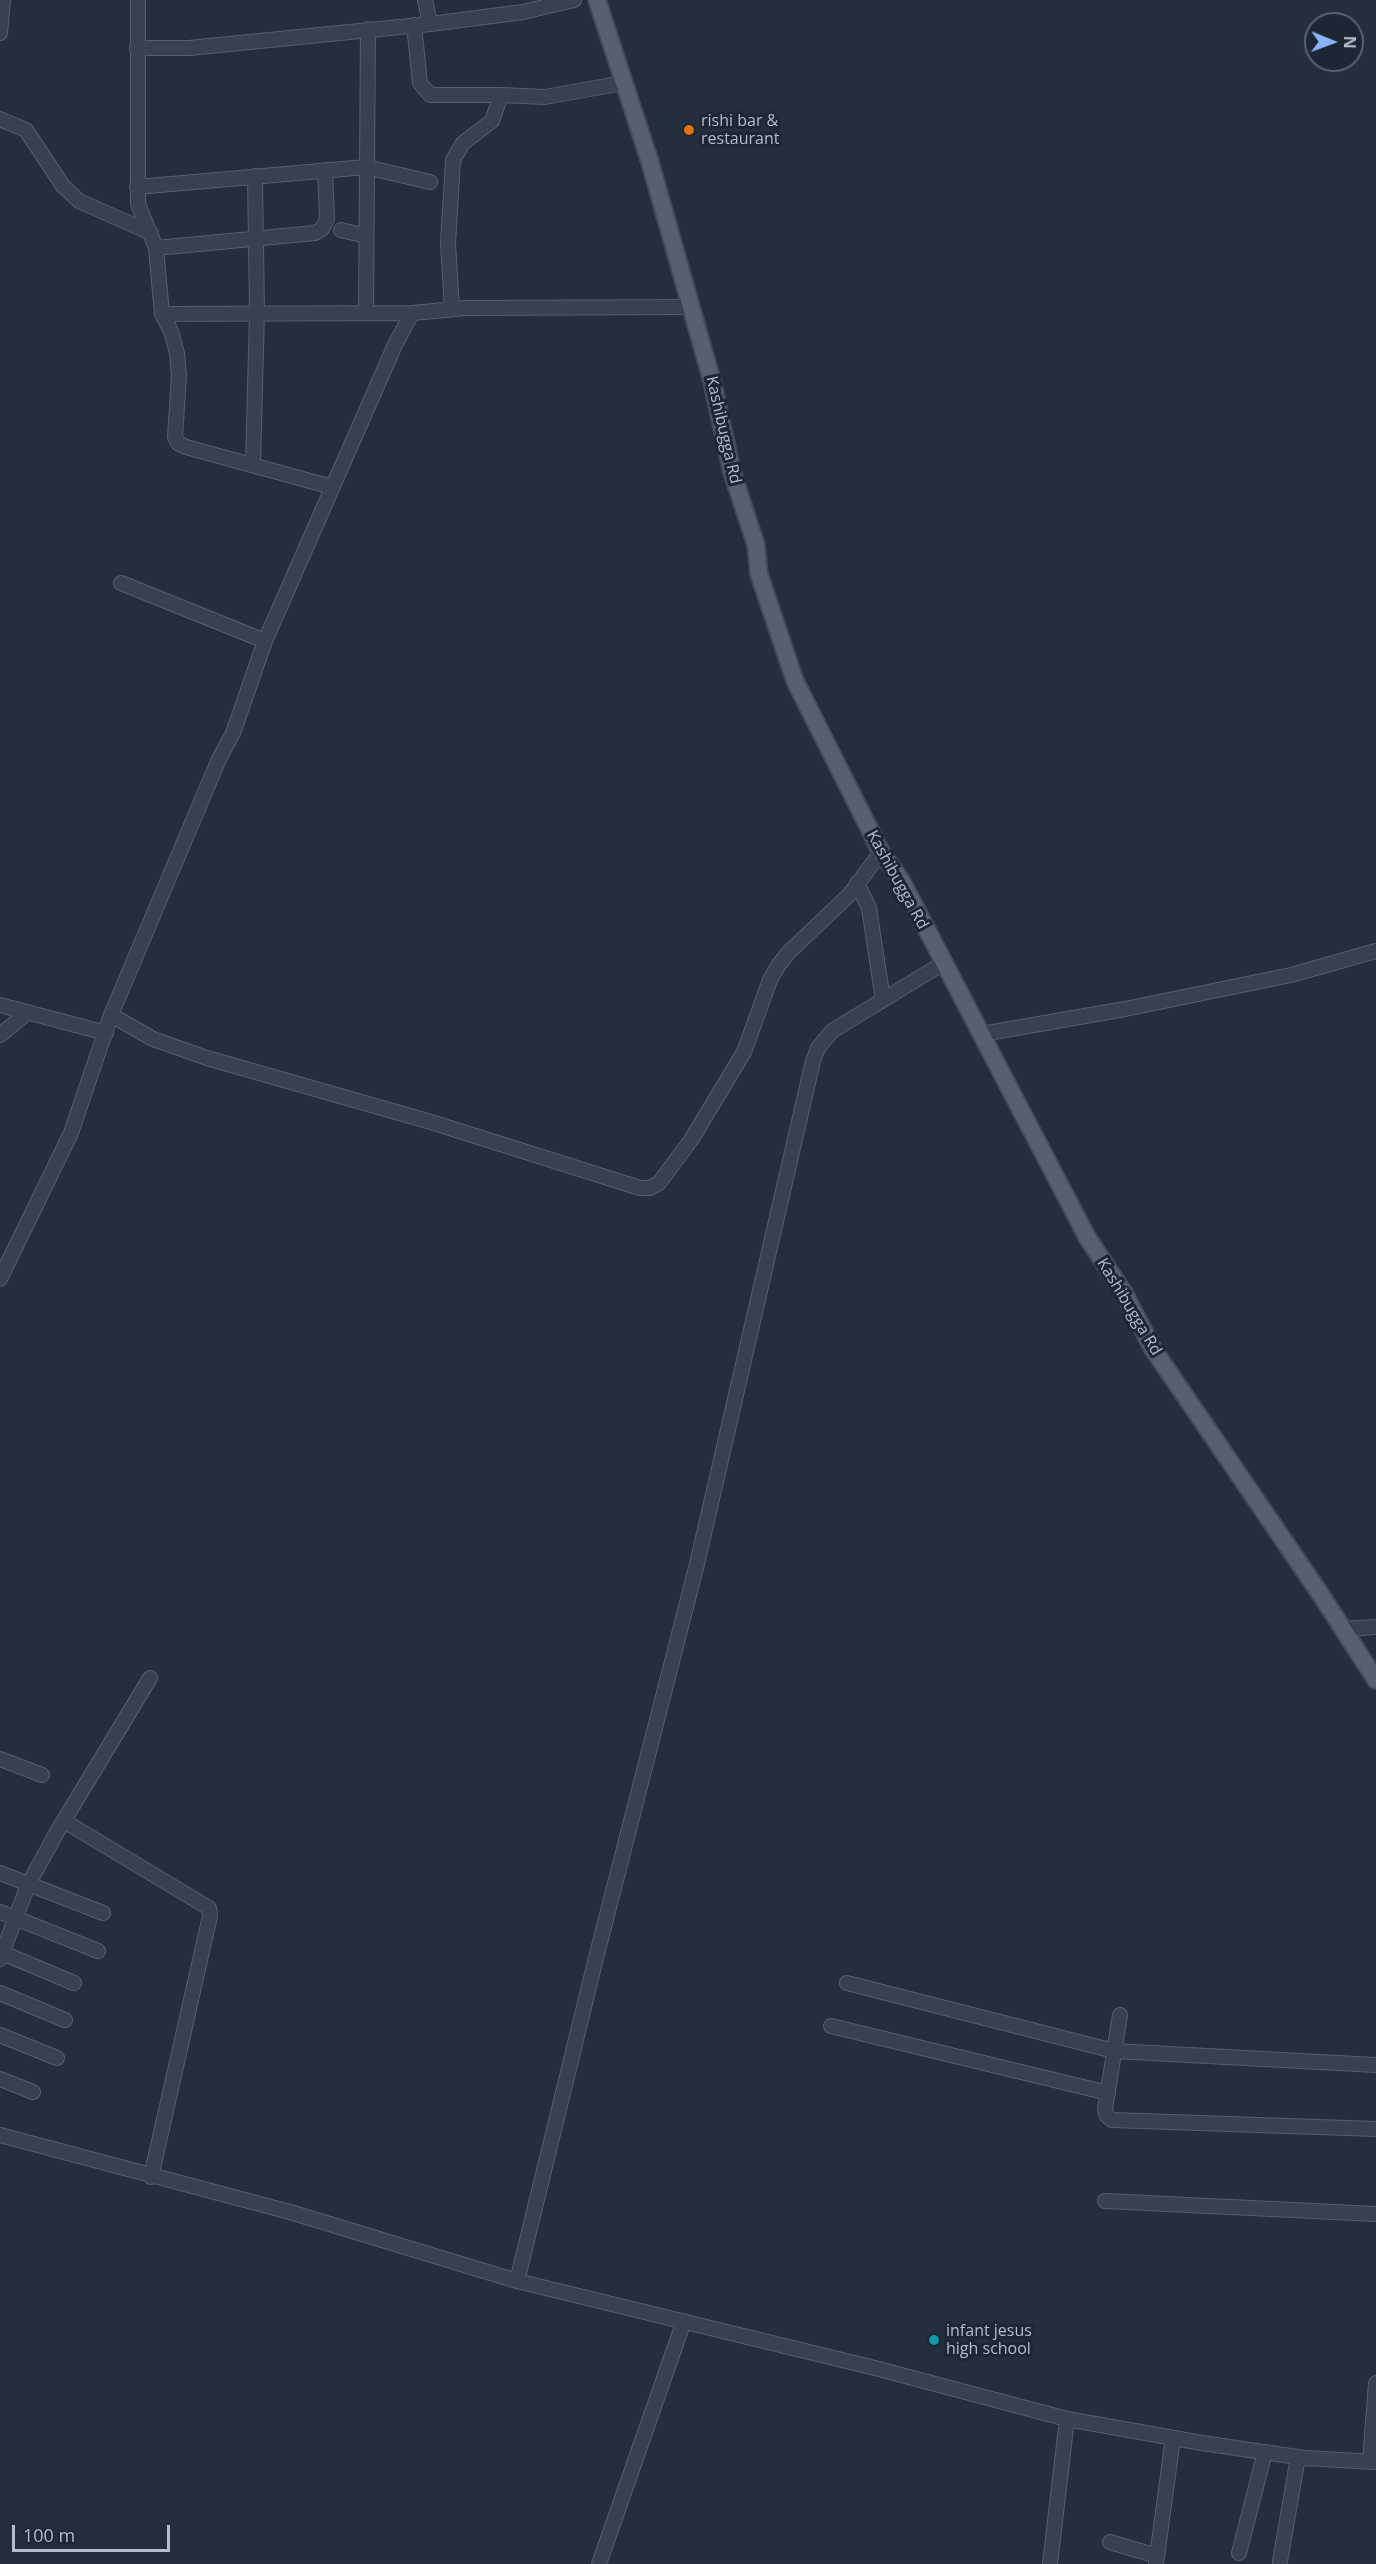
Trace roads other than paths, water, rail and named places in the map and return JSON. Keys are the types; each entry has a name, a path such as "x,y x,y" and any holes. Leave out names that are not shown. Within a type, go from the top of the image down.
{"main road":[{"name":"Kashibugga Rd","path":"597,0 650,162 712,381 732,472 756,545 759,574 795,681 828,752 881,852 901,880 942,964 982,1034 1087,1237 1124,1293 1153,1349 1376,1680"}],"street":[{"path":"0,33 3,0"},
{"path":"138,0 138,204 156,248 162,314 171,331 177,353 179,376 175,437 178,443 186,447 332,487"},
{"path":"425,0 430,24"},
{"path":"137,48 189,48 430,24 523,12 574,0"},
{"path":"414,25 420,83 430,95 545,97 623,83"},
{"path":"366,312 368,29"},
{"path":"452,309 448,243 453,160 463,143 492,121 501,95"},
{"path":"0,119 26,130 63,186 79,201 151,233"},
{"path":"137,187 366,168 430,182"},
{"path":"156,248 315,233 322,229 327,219 325,170"},
{"path":"253,464 256,313 255,176"},
{"path":"341,230 366,236"},
{"path":"162,314 412,313 452,309 691,307"},
{"path":"0,1279 71,1133 111,1015 219,759 233,733 265,641 395,345 412,313"},
{"path":"122,583 265,641"},
{"path":"111,1015 153,1039 207,1058 431,1122 639,1188 650,1188 659,1183 691,1140 744,1052 770,980 778,966 857,884 881,852"},
{"path":"857,884 869,908 883,999"},
{"path":"982,1034 1125,1009 1291,975 1376,951"},
{"path":"517,2281 593,1969 700,1553 777,1227 813,1061 818,1048 832,1031 942,964"},
{"path":"0,1005 106,1033"},
{"path":"0,1035 27,1013"},
{"path":"1343,1629 1376,1627"},
{"path":"74,1983 1,1955 28,1885 150,1678"},
{"path":"0,1759 42,1776"},
{"path":"64,1821 209,1908 210,1916 151,2177"},
{"path":"0,1873 103,1913"},
{"path":"0,1912 98,1951"},
{"path":"847,1983 1114,2051 1376,2065"},
{"path":"0,1993 65,2020"},
{"path":"1120,2015 1108,2093 1107,2116 1121,2121 1376,2129"},
{"path":"831,2026 1108,2093"},
{"path":"0,2035 57,2058"},
{"path":"0,2079 33,2092"},
{"path":"0,2135 151,2177 290,2212 517,2281 875,2368 1068,2419 1173,2438 1298,2457 1373,2461 1376,2383"},
{"path":"1105,2201 1376,2214"},
{"path":"599,2564 684,2321"},
{"path":"1050,2564 1068,2419"},
{"path":"1110,2542 1157,2560 1173,2438"},
{"path":"1239,2553 1265,2452"},
{"path":"1280,2561 1298,2457"}],"place":[{"name":"rishi bar & restaurant","path":"689,130"},
{"name":"infant jesus high school","path":"934,2340"}]}
